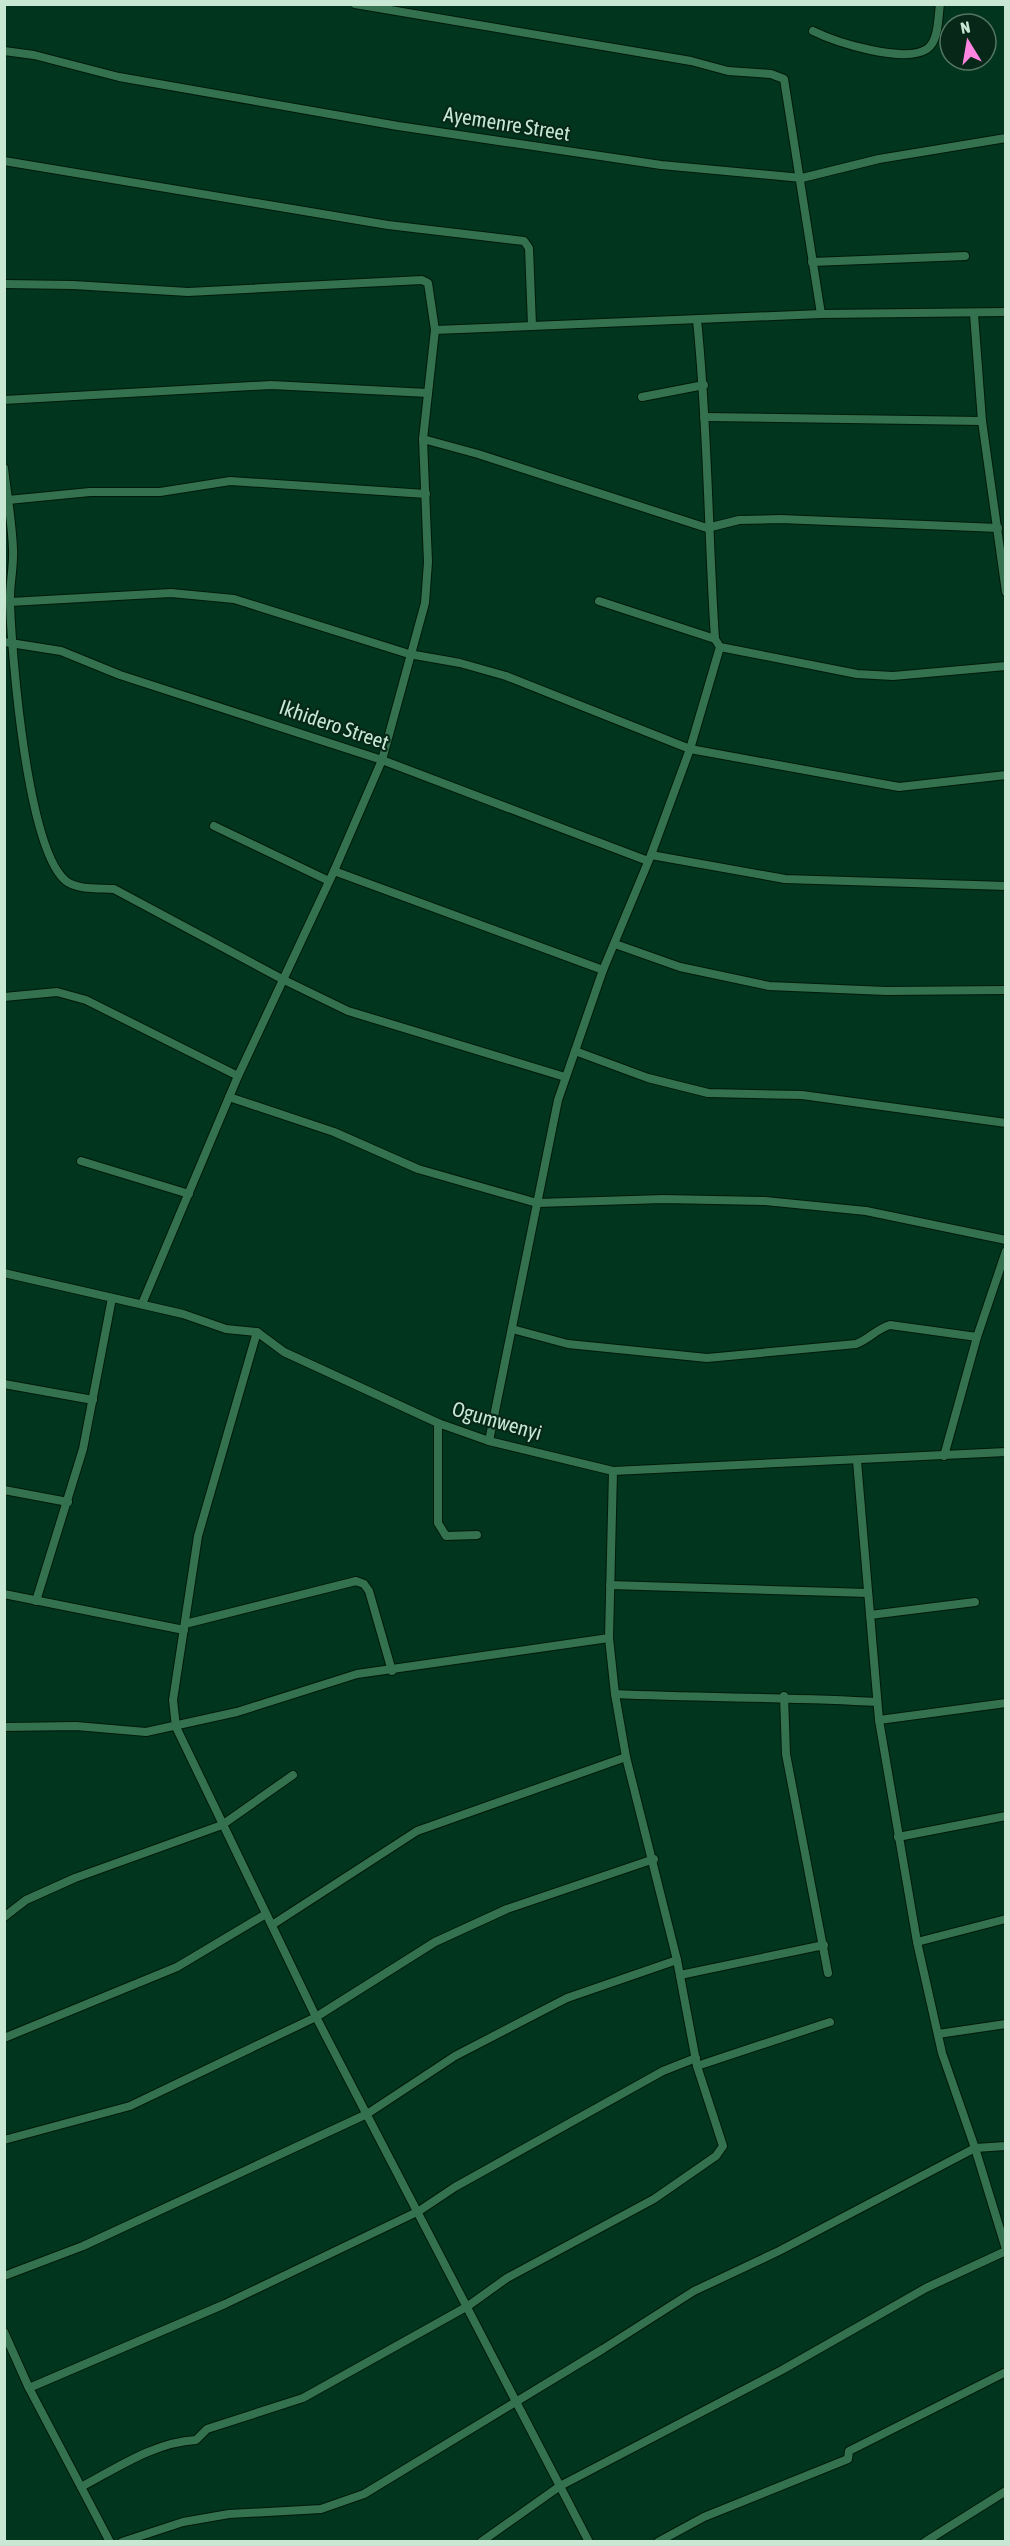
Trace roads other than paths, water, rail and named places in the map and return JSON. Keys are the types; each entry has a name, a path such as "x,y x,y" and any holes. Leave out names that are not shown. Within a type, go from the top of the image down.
{"street":[{"path":"355,4 691,61 728,70 778,76 786,83 821,314"},
{"path":"813,31 863,50 913,53 927,49 934,40 940,4"},
{"name":"Ayemenre Street","path":"4,51 34,55 119,77 398,126 661,165 802,178 879,159 1005,138"},
{"path":"4,161 388,225 524,241 529,248 532,325"},
{"path":"812,262 965,256"},
{"path":"4,284 73,285 188,292 422,280 428,283 435,330 423,439 429,562 425,603 381,760 334,871 238,1076 142,1304"},
{"path":"435,330 821,314 1005,312"},
{"path":"974,314 982,421 1005,592"},
{"path":"489,1441 554,1117 565,1077 603,970 690,749 717,643 707,528 704,385 697,320"},
{"path":"4,400 271,385 428,393"},
{"path":"642,397 704,385"},
{"path":"704,417 982,421"},
{"path":"423,439 478,454 707,528 739,520 781,519 998,528"},
{"path":"4,468 13,550 8,642 20,726 42,841 68,883 84,887 114,889 282,979 348,1011 565,1077"},
{"path":"8,500 90,492 160,492 230,481 426,494"},
{"path":"10,602 171,593 234,598 409,654 460,663 506,675 690,749 899,787 1005,775"},
{"path":"599,601 717,643 857,674 893,676 1005,666"},
{"name":"Ikhidero Street","path":"8,642 61,651 120,675 381,760 649,858 785,879 1005,886"},
{"path":"214,826 329,881"},
{"path":"334,871 603,970"},
{"path":"615,944 680,967 769,986 886,991 1005,990"},
{"path":"4,997 57,992 86,1000 238,1076"},
{"path":"575,1051 648,1078 708,1093 802,1095 1005,1123"},
{"path":"229,1097 334,1132 418,1169 537,1203 663,1199 765,1201 866,1211 1005,1240"},
{"path":"81,1161 189,1194"},
{"path":"944,1456 977,1337 1005,1251"},
{"path":"4,1273 142,1304 226,1329 257,1332 198,1536 173,1700 176,1727 316,2017 589,2541"},
{"path":"36,1601 68,1502 93,1400 112,1298"},
{"path":"512,1329 568,1344 707,1358 856,1344 869,1340 877,1329 890,1325 977,1337"},
{"name":"Ogumwenyi","path":"257,1332 284,1352 438,1423 489,1441 613,1471 857,1461 1005,1452"},
{"path":"4,1384 93,1400"},
{"path":"438,1423 438,1523 446,1536 477,1535"},
{"path":"481,2541 560,2486 782,2370 926,2288 1005,2250 975,2148 942,2053 917,1942 879,1720 857,1461"},
{"path":"81,2487 142,2454 177,2441 196,2440 207,2429 303,2398 468,2306 507,2278 654,2199 716,2156 723,2146 696,2062 677,1960 664,1914 654,1859 626,1756 615,1694 609,1638 613,1471"},
{"path":"4,1490 68,1502"},
{"path":"4,1594 184,1627 356,1581 364,1584 369,1592 392,1671"},
{"path":"610,1585 868,1593"},
{"path":"870,1615 975,1602"},
{"path":"4,1727 76,1726 146,1732 237,1712 329,1681 609,1638"},
{"path":"615,1694 713,1698 784,1696 877,1702"},
{"path":"784,1696 786,1754 828,1973"},
{"path":"879,1720 1005,1703"},
{"path":"272,1925 417,1831 626,1756"},
{"path":"4,1917 26,1900 75,1878 222,1825 293,1775"},
{"path":"898,1837 1005,1816"},
{"path":"4,2140 130,2106 316,2017 435,1942 507,1909 654,1859"},
{"path":"4,2038 177,1967 266,1914"},
{"path":"917,1942 1005,1919"},
{"path":"680,1975 824,1945"},
{"path":"4,2276 94,2241 368,2114 455,2056 567,1998 677,1960"},
{"path":"29,2388 225,2304 419,2211 454,2187 663,2071 831,2022"},
{"path":"938,2034 1005,2024"},
{"path":"122,2541 183,2522 229,2514 321,2510 364,2494 694,2291 780,2251 975,2148 1005,2146"},
{"path":"4,2332 29,2388 110,2541"},
{"path":"658,2541 704,2517 848,2459 849,2451 1005,2372"},
{"path":"925,2541 1005,2491"}]}
